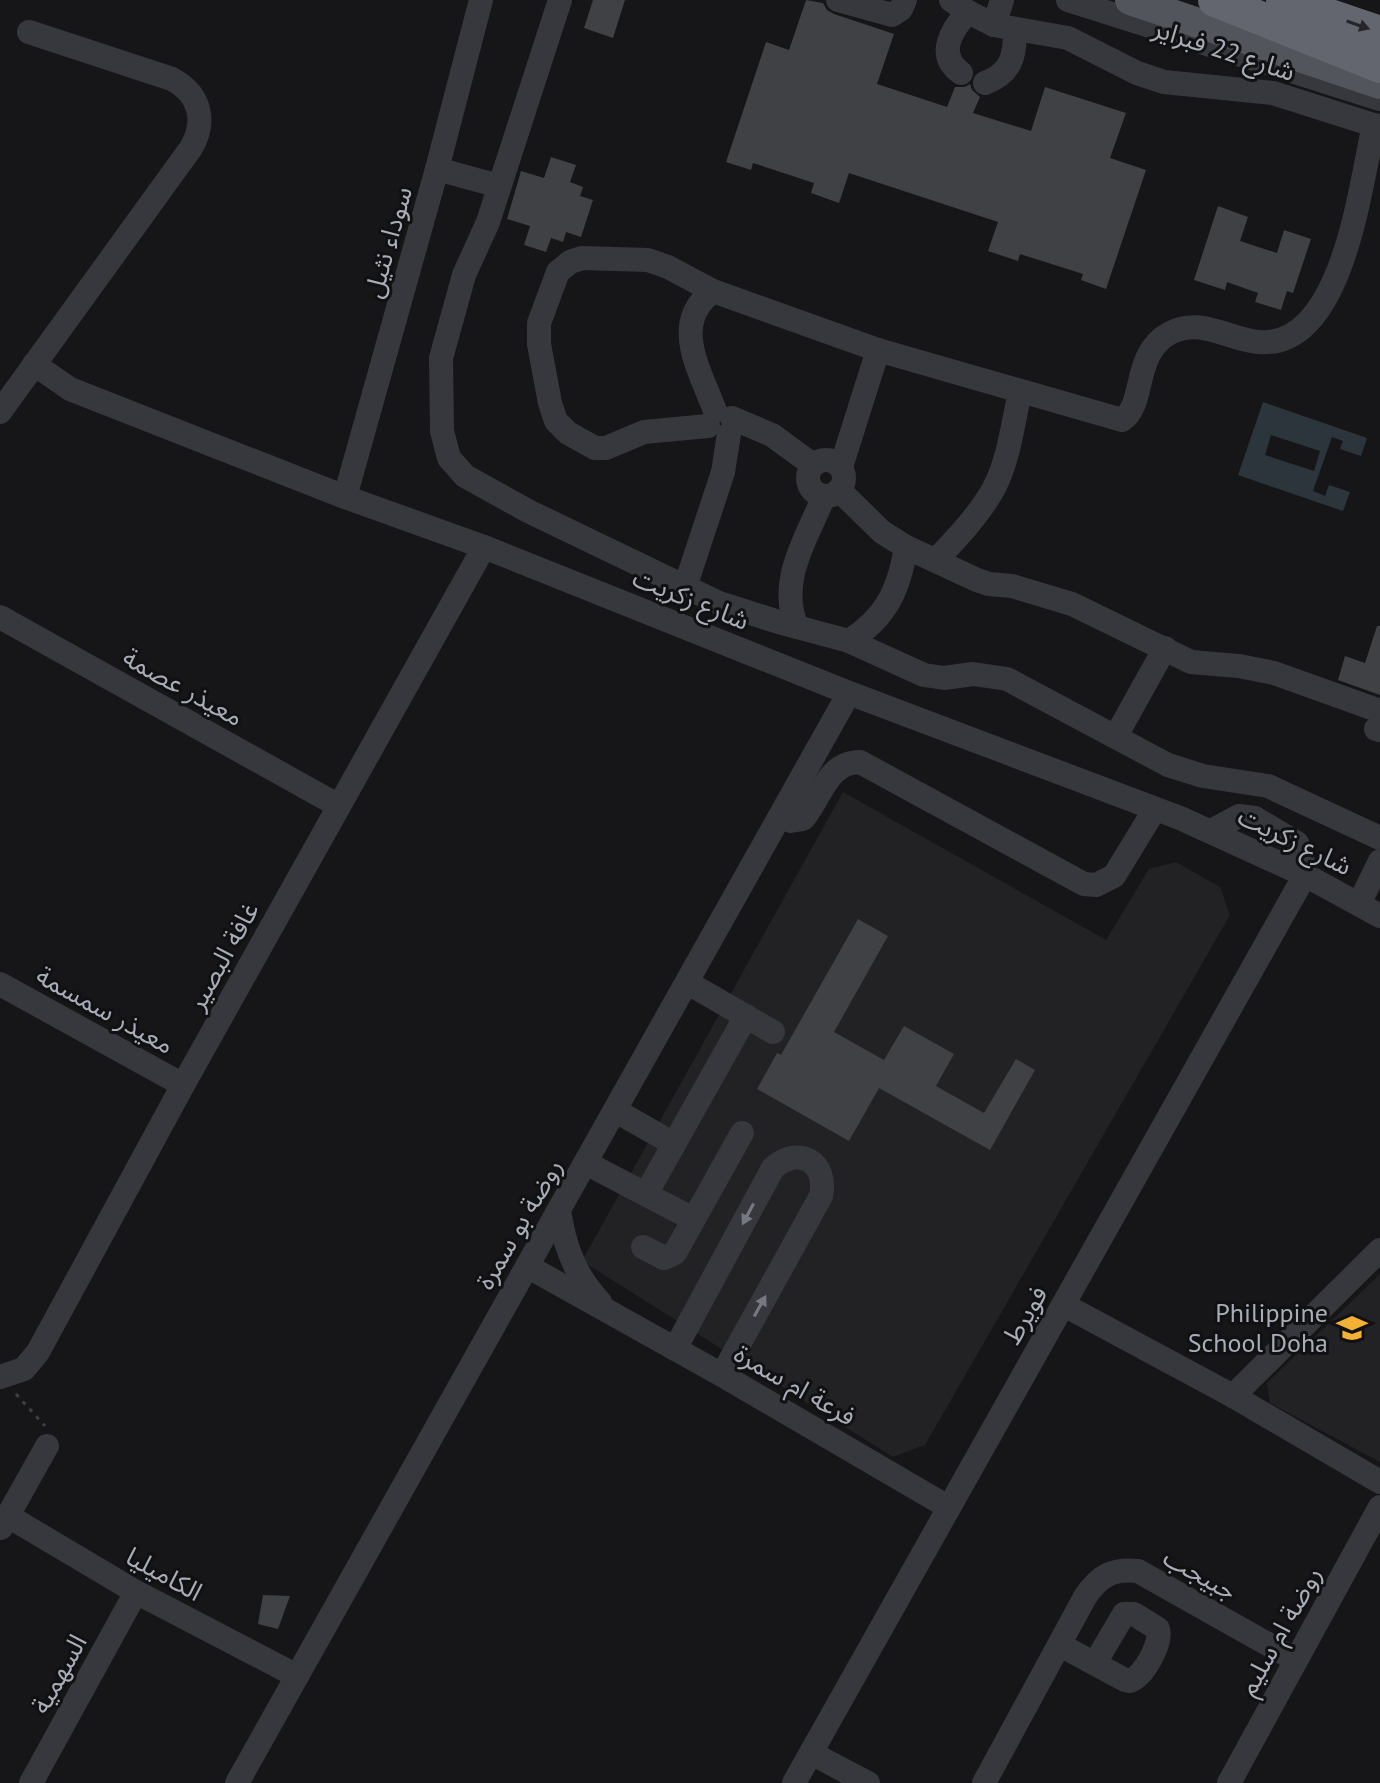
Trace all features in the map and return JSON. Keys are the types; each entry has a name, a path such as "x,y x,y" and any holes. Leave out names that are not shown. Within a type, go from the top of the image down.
{"highway":[{"path":"1215,0 1380,66"},
{"path":"1283,0 1380,33"}],"main road":[{"name":"شارع 22 فبراير","path":"1130,0 1380,84"}],"street":[{"name":"سوداء نثيل","path":"345,497 481,0"},
{"path":"560,0 488,222 464,275 441,358 442,431 449,458 465,476 528,511 719,603 849,641 924,675 944,678 973,674 1007,679 1168,765 1203,776 1268,786 1380,838"},
{"path":"838,0 892,15 901,9 905,0"},
{"path":"961,73 952,67 947,45 950,34 984,15 1002,0"},
{"name":"شارع 22 فبراير","path":"1068,0 1380,99"},
{"path":"984,15 1013,61 1006,71 985,83"},
{"path":"984,15 1068,38 1137,73 1164,82 1273,93 1377,126 1347,248 1323,304 1305,327 1291,338 1274,343 1254,342 1204,327 1184,327 1171,333 1158,340 1148,354 1130,412 1122,420 878,350 713,291 648,260 582,258 570,262 558,272 539,323 539,344 556,421 581,442 595,448 606,448 644,432 721,422 772,435 813,465 828,460 835,484 882,532 906,547 989,584 1012,586 1072,604 1191,662 1274,673 1379,723"},
{"path":"0,412 191,148 200,119 199,109 190,91 172,79 29,32"},
{"path":"437,169 499,186"},
{"path":"685,587 723,472 721,422 689,340 695,312 703,298 713,291"},
{"path":"797,627 790,611 790,579 835,484 878,350"},
{"name":"شارع زكريت","path":"34,364 70,389 1211,831 1305,875 1369,910"},
{"path":"936,560 975,518 995,486 1006,455 1020,392"},
{"name":"غافة البصير","path":"5,1376 24,1369 38,1352 183,1085 484,547"},
{"path":"849,641 860,634 888,604 901,578 906,547"},
{"name":"معيذر عصمة","path":"0,617 339,806"},
{"path":"1116,736 1165,648"},
{"name":"روضة بو سمرة","path":"237,1783 849,693"},
{"path":"781,816 791,821 803,819 832,773 846,763 860,762 1090,885 1103,883 1114,876 1155,809"},
{"path":"1369,910 1380,861"},
{"name":"فويرط","path":"794,1783 1305,875"},
{"path":"688,983 773,1032"},
{"name":"معيذر سمسمة","path":"0,984 183,1085"},
{"path":"646,1194 746,1016"},
{"path":"616,1111 674,1144"},
{"path":"643,1247 664,1258 672,1256 742,1133"},
{"path":"675,1349 773,1168 782,1160 793,1157 815,1164 821,1173 821,1196 722,1375"},
{"path":"586,1163 693,1219"},
{"name":"فرعة ام سمرة","path":"559,1210 563,1239 575,1267 592,1293 613,1315"},
{"path":"1233,1396 1380,1250"},
{"name":"فرعة ام سمرة","path":"527,1266 948,1507"},
{"path":"1064,1305 1233,1396 1380,1482"},
{"name":"الكاميليا","path":"47,1446 4,1523 297,1676"},
{"name":"روضة ام سليم","path":"1229,1783 1380,1507"},
{"name":"جبيجب","path":"1060,1645 1094,1584 1107,1574 1123,1569 1138,1571 1296,1660"},
{"name":"السهمية","path":"31,1783 136,1592"},
{"path":"984,1783 1060,1645 1095,1663"},
{"path":"811,1753 868,1783"}],"path":[{"path":"5,1376 18,1399 41,1420 47,1431 47,1446"}],"shaded area":[{"path":"1263,402 1367,438 1361,456 1340,449 1343,441 1332,437 1313,491 1325,496 1329,485 1350,492 1343,511 1238,475","holes":["1271,435 1320,451 1314,471 1265,455"]},
{"path":"843,792 1106,940 1149,869 1176,862 1220,887 1230,915 925,1445 893,1457 582,1261"},
{"name":"Philippine School Doha","path":"1380,1274 1380,1462 1270,1403 1267,1383"}],"building":[{"path":"593,0 625,0 613,38 584,28"},
{"path":"806,0 823,3 834,14 894,34 877,84 947,107 955,87 970,84 980,97 973,113 1031,131 1045,87 1126,113 1110,158 1146,170 1106,289 1081,280 1083,274 1020,254 1018,261 988,251 998,222 849,173 839,203 811,193 814,183 753,163 751,170 726,162 766,42 789,50"},
{"path":"551,157 576,165 570,182 583,187 580,196 593,200 581,237 566,232 563,242 551,238 546,252 524,245 530,226 507,219 521,171 544,178"},
{"path":"1218,206 1248,217 1240,241 1277,253 1284,230 1311,239 1293,293 1287,291 1281,310 1255,302 1258,293 1227,282 1225,290 1194,280"},
{"path":"1377,626 1380,626 1380,695 1338,680 1345,656 1365,663"},
{"path":"858,919 888,936 834,1032 884,1060 904,1026 954,1054 936,1086 984,1113 1016,1059 1035,1070 990,1150 879,1088 849,1141 757,1089 777,1053 781,1055"},
{"path":"263,1595 290,1596 278,1629 258,1624"}],"place":[{"name":"Philippine School Doha","path":"1352,1328"}]}
